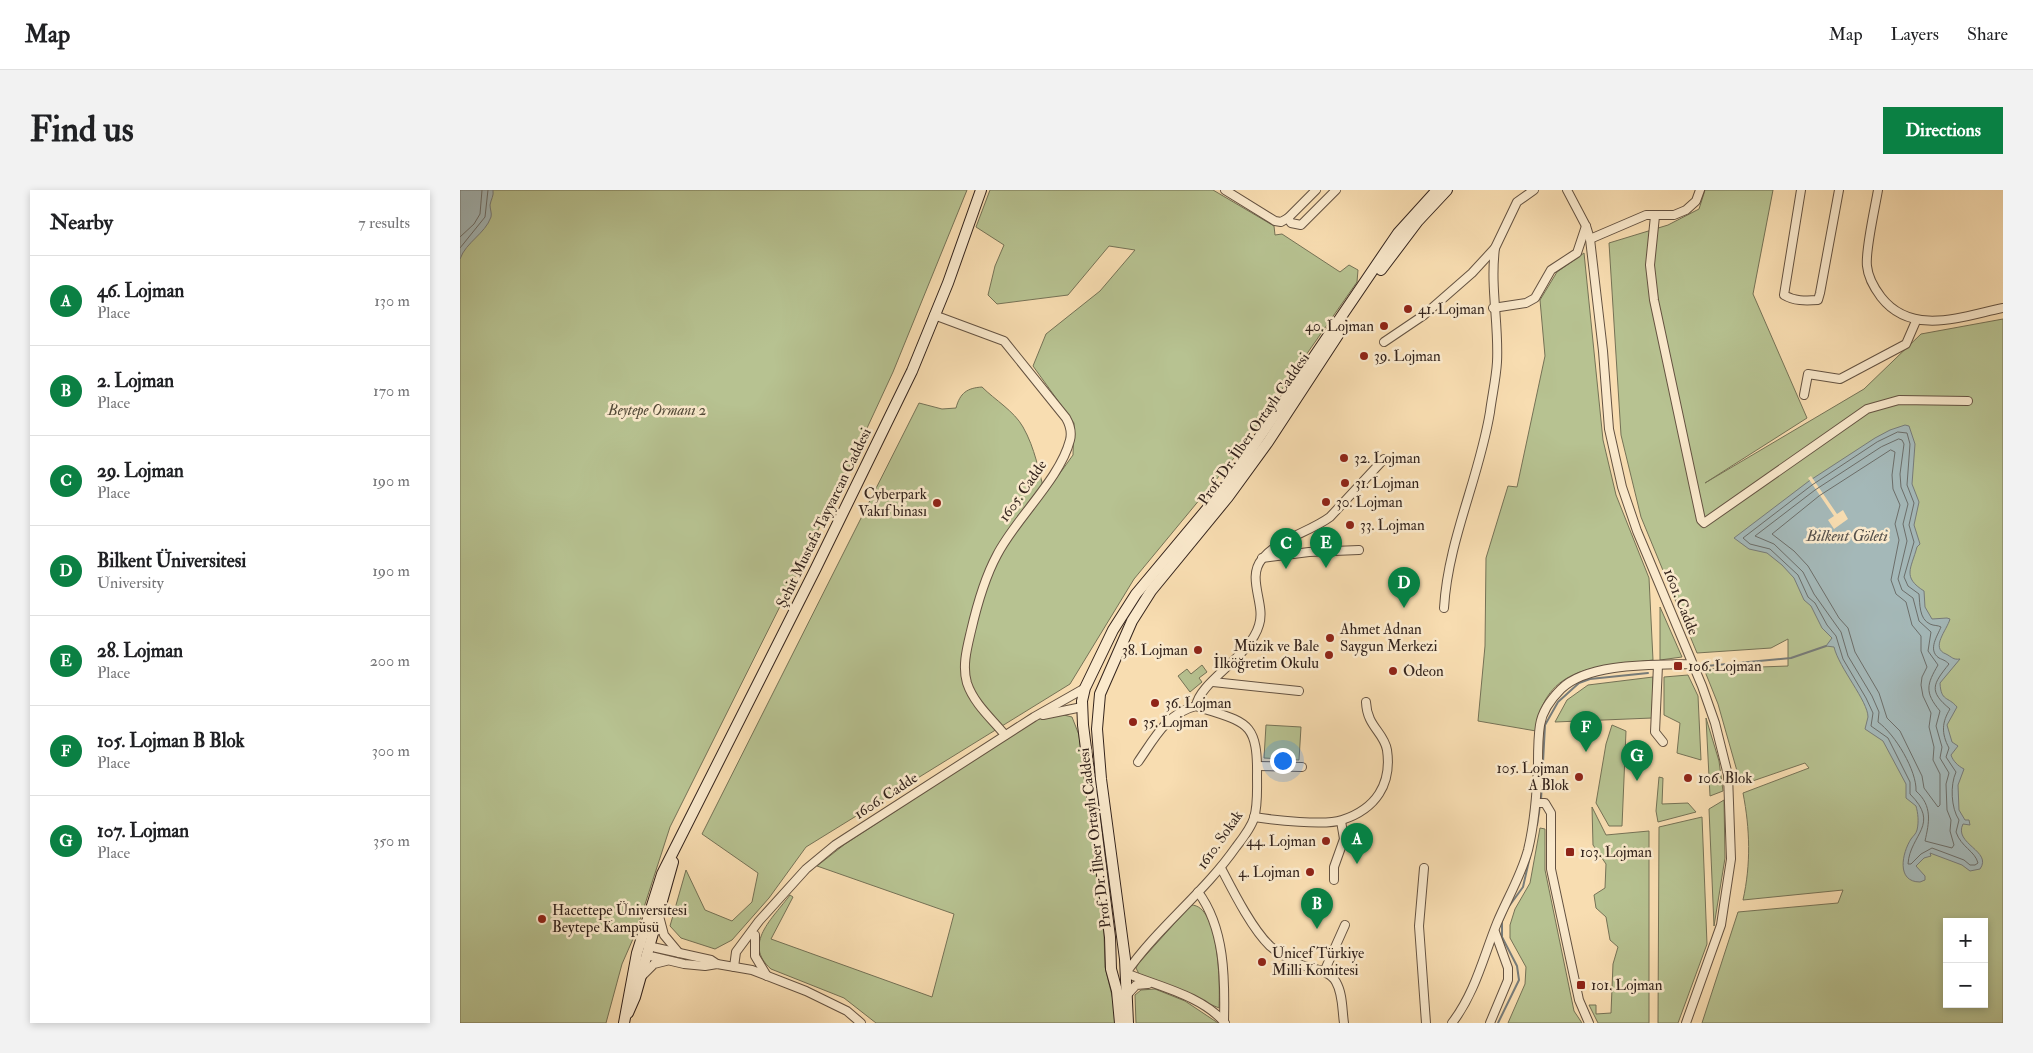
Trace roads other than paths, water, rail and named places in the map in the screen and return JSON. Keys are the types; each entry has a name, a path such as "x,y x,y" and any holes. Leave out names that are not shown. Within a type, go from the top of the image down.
{"street":[{"name":"Şehit Mustafa Tayyarcan Caddesi","path":"624,1023 662,874 890,418 934,316 981,190"},
{"path":"1225,190 1275,221 1281,222 1288,218 1316,190"},
{"path":"1288,218 1291,224 1301,225 1336,190"},
{"name":"Prof. Dr. İlber Ortaylı Caddesi","path":"1120,1023 1112,971 1110,937 1082,707 1085,688 1113,630 1136,594 1227,485 1398,233 1437,190"},
{"name":"Prof. Dr. İlber Ortaylı Caddesi","path":"1128,1023 1127,995 1129,968 1102,779 1097,729 1099,699 1132,621 1151,592 1228,497 1256,458 1378,274 1418,221 1447,190"},
{"path":"1384,342 1452,293 1495,248 1517,202 1534,190"},
{"name":"1601. Cadde","path":"1567,190 1586,226 1590,238 1603,351 1609,429 1622,487 1716,723 1728,775 1731,859 1721,925 1686,1023"},
{"path":"1590,238 1646,215 1674,215 1686,210 1696,201 1700,190"},
{"path":"1801,190 1784,295 1792,300 1808,301 1818,300 1820,293 1839,190"},
{"path":"1878,190 1866,266 1874,288 1886,303 1916,321 1941,321 2003,308"},
{"path":"1655,216 1650,265 1654,300 1701,520 1704,523 1867,409 1899,400 1968,401"},
{"path":"1493,308 1526,303 1535,298 1551,270 1577,252 1586,226"},
{"path":"1444,608 1446,581 1451,556 1490,414 1497,362 1493,308 1495,248"},
{"name":"1605. Cadde","path":"934,316 1004,341 1066,418 1071,430 1066,450 1055,470 1004,542 992,566 974,617 966,653 966,677 971,693 1005,735"},
{"path":"1804,395 1808,374 1840,379 1906,344 1916,321"},
{"path":"1138,762 1167,720 1184,708 1196,706 1202,691 1246,649 1259,627 1262,615 1255,572 1262,558 1270,551 1330,517 1384,460"},
{"path":"1262,558 1290,554 1359,550"},
{"path":"1452,1023 1460,1012 1482,970 1495,930 1519,877 1528,850 1540,803 1540,725 1544,712 1561,689 1576,678 1599,671 1658,665 1692,664"},
{"path":"1658,665 1655,732 1663,742"},
{"path":"1212,682 1299,691"},
{"path":"1082,707 1099,699 1096,689 1085,688"},
{"name":"1606. Cadde","path":"734,967 736,952 766,914 806,869 835,845 1005,735 1085,688"},
{"path":"1254,817 1276,820 1341,821 1361,811 1368,805 1385,786 1387,779 1386,747 1369,721 1366,702"},
{"name":"1610. Sokak","path":"1129,968 1222,868 1254,817 1257,766 1252,733 1244,724 1196,706"},
{"name":"1606. Cadde","path":"1034,717 1082,707"},
{"path":"1257,766 1302,767"},
{"path":"1540,803 1551,812 1551,869 1579,1000 1589,1023"},
{"path":"1334,880 1334,867 1344,839 1341,821"},
{"name":"Şehit Mustafa Tayyarcan Caddesi","path":"624,1023 641,977 643,950 670,875 675,851"},
{"path":"1222,868 1253,923 1270,945 1299,964 1324,972 1336,980 1340,993 1344,1023"},
{"path":"1424,868 1419,926 1426,1023"},
{"path":"1198,892 1211,912 1217,933 1223,975 1224,1022"},
{"path":"658,911 664,935 678,953"},
{"name":"1606. Cadde","path":"736,958 755,935 766,914"},
{"path":"1324,972 1345,924"},
{"path":"1490,1023 1508,980 1508,968 1495,930"},
{"path":"755,935 755,956 767,976"},
{"path":"643,950 678,953 711,960 716,964"},
{"path":"643,950 667,960 705,966 716,964 767,976 848,1011 861,1023"},
{"path":"641,977 654,964 667,960"},
{"path":"1112,971 1114,964 1118,962 1124,964 1151,984 1199,1003 1224,1022"},
{"path":"1127,995 1136,986 1151,984"}],"water":[{"path":"460,190 493,190 493,196 490,205 491,216 488,223 460,259"},
{"name":"Bilkent Göleti","path":"1905,425 1909,426 1915,444 1912,484 1919,502 1914,525 1920,544 1917,547 1910,572 1913,581 1924,591 1925,607 1932,619 1950,619 1939,643 1939,648 1953,658 1960,659 1940,683 1943,696 1957,707 1947,725 1952,742 1958,746 1951,755 1956,763 1964,769 1958,785 1959,810 1965,820 1969,820 1970,825 1963,824 1961,831 1967,842 1978,852 1983,863 1980,869 1970,871 1962,865 1930,853 1931,856 1924,858 1916,866 1925,876 1925,880 1920,882 1912,881 1907,877 1903,866 1905,852 1917,830 1916,806 1906,798 1906,784 1883,741 1865,729 1868,717 1867,710 1841,665 1834,647 1826,646 1832,638 1822,628 1811,606 1804,600 1794,578 1782,565 1767,553 1749,549 1734,538 1809,481 1875,438"}],"waterway":[{"path":"1706,666 1791,658 1826,646"},
{"path":"1541,800 1545,725 1558,702 1579,683 1590,679 1648,673"},
{"path":"1537,825 1540,805"},
{"path":"1498,1023 1519,980 1517,966 1502,937 1502,921 1507,909 1523,887 1531,852"}],"place":[{"name":"41. Lojman","path":"1408,309"},
{"name":"40. Lojman","path":"1384,326"},
{"name":"39. Lojman","path":"1364,356"},
{"name":"32. Lojman","path":"1344,458"},
{"name":"31. Lojman","path":"1345,483"},
{"name":"30. Lojman","path":"1326,502"},
{"name":"Cyberpark Vakıf binası","path":"937,503"},
{"name":"33. Lojman","path":"1350,525"},
{"name":"28. Lojman","path":"1326,568"},
{"name":"29. Lojman","path":"1286,569"},
{"name":"Bilkent Üniversitesi","path":"1404,608"},
{"name":"Ahmet Adnan Saygun Merkezi","path":"1330,638"},
{"name":"38. Lojman","path":"1198,650"},
{"name":"Müzik ve Bale İlköğretim Okulu","path":"1329,655"},
{"name":"106. Lojman","path":"1678,666"},
{"name":"Odeon","path":"1393,671"},
{"name":"36. Lojman","path":"1155,703"},
{"name":"35. Lojman","path":"1133,722"},
{"name":"105. Lojman B Blok","path":"1586,752"},
{"name":"105. Lojman A Blok","path":"1579,777"},
{"name":"106. Blok","path":"1688,778"},
{"name":"107. Lojman","path":"1637,781"},
{"name":"44. Lojman","path":"1326,841"},
{"name":"103. Lojman","path":"1570,852"},
{"name":"46. Lojman","path":"1357,864"},
{"name":"4. Lojman","path":"1310,872"},
{"name":"Hacettepe Üniversitesi Beytepe Kampüsü","path":"542,919"},
{"name":"2. Lojman","path":"1317,929"},
{"name":"Unicef Türkiye Milli Komitesi","path":"1262,962"},
{"name":"101. Lojman","path":"1581,985"}],"park label":[{"name":"Beytepe Ormanı 2","path":"657,410"}]}
